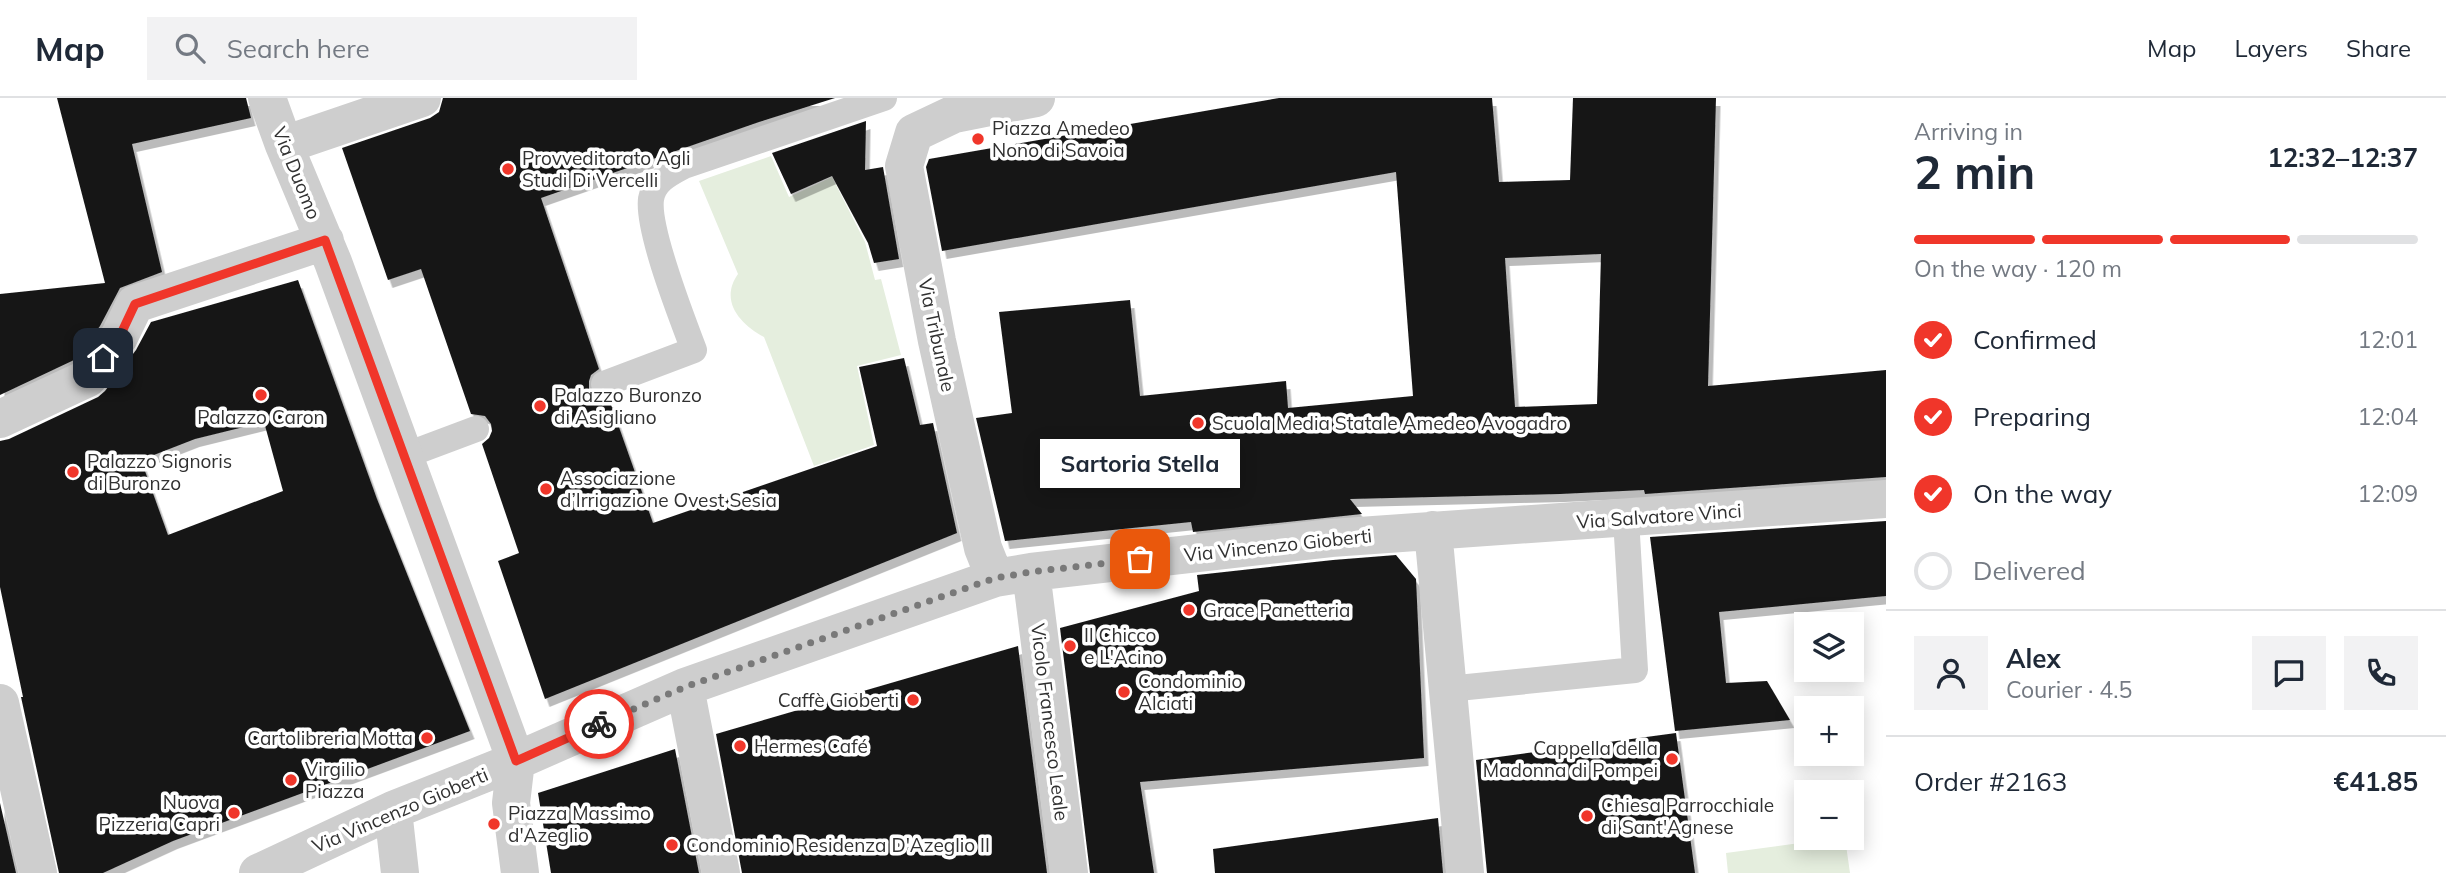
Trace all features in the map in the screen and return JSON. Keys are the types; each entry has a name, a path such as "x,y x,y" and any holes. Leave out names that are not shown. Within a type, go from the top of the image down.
{"street":[{"name":"Via Duomo","path":"267,98 325,240 516,761"},
{"path":"284,145 422,98"},
{"path":"948,106 1036,98"},
{"name":"Via Tribunale","path":"948,106 914,133 904,166 937,341 980,535 1013,575"},
{"path":"0,419 88,378 119,338 135,304 325,240"},
{"name":"Via Salvatore Vinci","path":"1433,530 1626,519 1886,499"},
{"path":"1433,530 1465,873"},
{"name":"Via Vincenzo Gioberti","path":"258,873 393,810 516,761 685,687 1013,575 1331,538 1433,530"},
{"name":"Vicolo Francesco Leale","path":"1013,575 1069,873"},
{"path":"685,687 721,873"},
{"path":"0,703 38,873"},
{"path":"516,761 511,803 520,873"},
{"path":"393,810 400,873"}],"lane":[{"path":"604,384 694,350 652,223 651,197 662,177 684,166 884,98"},
{"path":"404,456 477,429"},
{"path":"1448,689 1635,670 1626,519"}],"green space":[{"path":"771,156 789,197 832,177 865,242 875,280 881,279 901,355 857,366 874,445 814,466 764,337 747,325 735,311 731,293 738,274 699,181"},
{"path":"1794,844 1794,850 1847,850 1850,873 1728,873 1726,853"}],"building":[{"path":"57,98 246,98 251,118 132,144 162,272 120,288 100,326 74,360 0,395 0,294 105,283"},
{"name":"Palazzo Buronzo di Asigliano","path":"443,98 835,98 541,198 599,369 591,375 589,389 595,397 609,399 653,523 877,446 859,367 904,358 920,425 933,423 957,533 545,699 498,561 519,553 482,444 489,438 491,424 485,416 471,414 421,269 388,280 342,148 430,118 439,112"},
{"path":"1279,98 1492,98 1499,182 1570,180 1573,98 1716,98 1708,386 1886,370 1886,477 1645,494 1644,490 1350,499 1362,514 1193,532 1191,522 1005,541 976,418 1012,413 999,312 1130,300 1140,396 1286,381 1288,408 1413,396 1396,172 942,251 926,167 929,159","holes":["1601,254 1597,404 1515,407 1505,258"]},
{"path":"866,121 865,170 883,167 899,259 874,263 868,243 832,176 791,194 772,153"},
{"path":"298,280 377,499 470,731 173,841 103,873 59,873 0,587 0,441 98,397 136,350 151,322","holes":["264,422 283,491 168,535 141,460 195,439"]},
{"path":"1886,521 1886,596 1719,612 1726,683 1767,681 1790,720 1675,731 1650,537"},
{"path":"1396,555 1416,579 1424,758 1140,782 1154,873 1090,873 1060,628 1199,591 1197,575"},
{"path":"1018,646 1047,873 742,873 716,734"},
{"name":"Chiesa Parrocchiale di Sant'Agnese","path":"1676,733 1695,873 1487,873 1476,760"},
{"path":"675,749 699,873 551,873 538,793"},
{"path":"0,803 16,873 0,873"},
{"path":"1438,818 1443,873 1215,873 1213,849"}],"way so far":[{"path":"599,724 685,687 995,578 1140,559"}],"place":[{"name":"Piazza Amedeo Nono di Savoia","path":"978,139"},
{"name":"Provveditorato Agli Studi Di Vercelli","path":"508,169"},
{"name":"Palazzo Caron","path":"261,395"},
{"name":"Palazzo Buronzo di Asigliano","path":"540,406"},
{"name":"Scuola Media Statale Amedeo Avogadro","path":"1198,423"},
{"name":"Palazzo Signoris di Buronzo","path":"73,472"},
{"name":"Associazione d’Irrigazione Ovest Sesia","path":"546,489"},
{"name":"Sartoria Stella","path":"1140,559"},
{"name":"Grace Panetteria","path":"1189,610"},
{"name":"Il Chicco e L'Acino","path":"1070,646"},
{"name":"Condominio Alciati","path":"1124,692"},
{"name":"Caffè Gioberti","path":"913,700"},
{"name":"Cartolibreria Motta","path":"427,738"},
{"name":"Hermes Café","path":"740,746"},
{"name":"Cappella della Madonna di Pompei","path":"1672,759"},
{"name":"Virgilio Piazza","path":"291,780"},
{"name":"Nuova Pizzeria Capri","path":"234,813"},
{"name":"Chiesa Parrocchiale di Sant'Agnese","path":"1587,816"},
{"name":"Piazza Massimo d'Azeglio","path":"494,824"},
{"name":"Condominio Residenza D'Azeglio II","path":"672,845"}],"route":[{"path":"103,358 119,338 135,304 325,240 516,761 599,724"}]}
